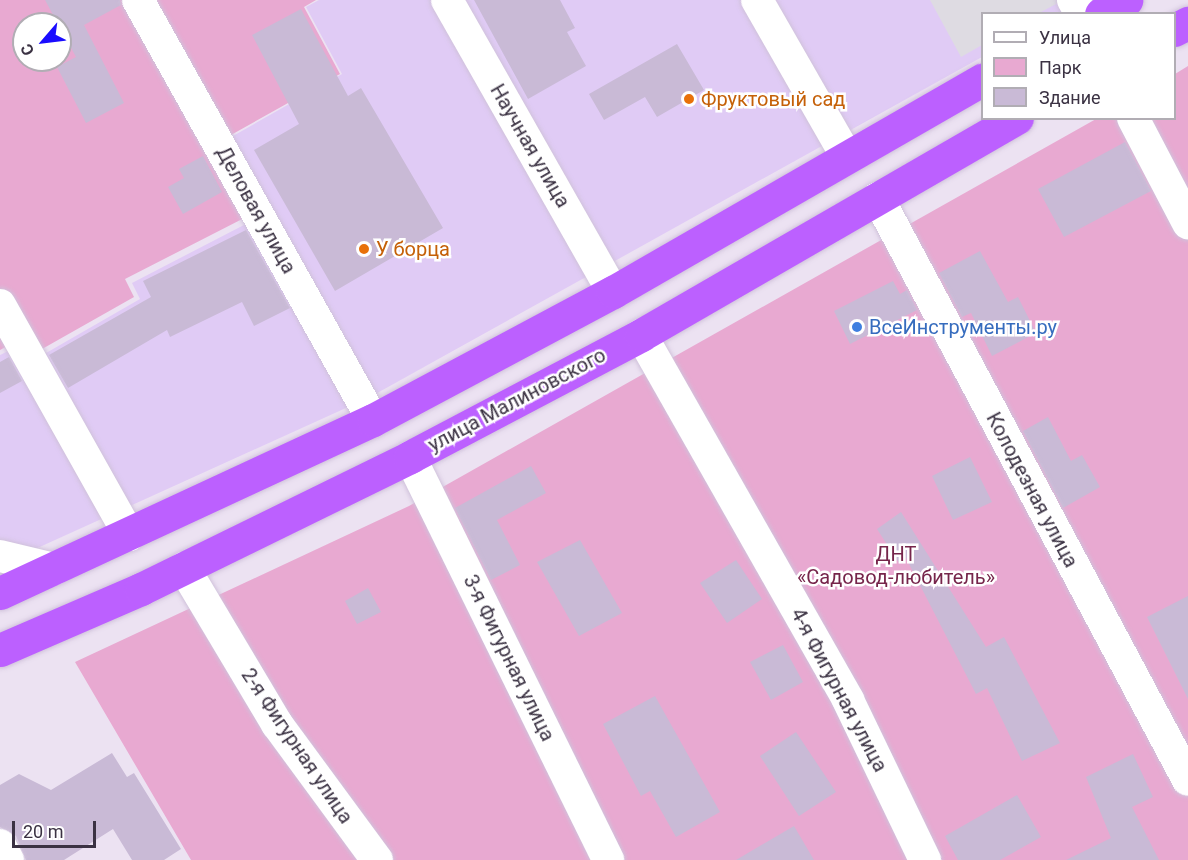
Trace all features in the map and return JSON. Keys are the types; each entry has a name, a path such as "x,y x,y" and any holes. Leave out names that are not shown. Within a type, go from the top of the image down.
{"highway":[{"path":"1104,12 1125,0"},
{"path":"0,593 374,420 614,292 981,81"},
{"name":"улица Малиновского","path":"0,650 184,567 410,456 641,335 1014,120"}],"street":[{"name":"Деловая улица","path":"138,0 374,420"},
{"name":"Научная улица","path":"447,0 614,292"},
{"path":"757,0 847,157"},
{"path":"1134,120 1188,223"},
{"name":"Колодезная улица","path":"878,198 1188,780"},
{"path":"0,305 129,535"},
{"name":"4-я Фигурная улица","path":"641,335 848,700 924,860"},
{"name":"3-я Фигурная улица","path":"410,456 608,860"},
{"path":"0,556 54,568"},
{"name":"2-я Фигурная улица","path":"184,567 277,724 377,860"},
{"path":"0,845 8,860"}],"shaded area":[{"path":"319,0 1085,0 1063,12 981,12 981,58 370,397 0,565 0,355 17,347 27,364 140,299 132,283 265,214 226,140 342,74 306,7"},
{"path":"930,0 1059,0 1060,2 1041,12 981,12 981,46 961,57"}],"green space":[{"path":"0,0 316,0 304,7 340,74 213,145 252,214 125,279 134,297 35,353 26,336 0,350"},
{"name":"ДНТ «Садовод-любитель»","path":"1188,66 1188,860 191,860 75,662 409,506 1094,120 1176,120 1176,73"}],"building":[{"path":"45,0 120,0 121,5 84,25 124,103 86,123 60,72 72,72 72,59 76,57 72,50 72,12 52,12"},
{"path":"474,0 560,0 575,28 567,32 586,66 528,99"},
{"path":"301,9 348,96 361,88 443,228 335,291 254,150 299,124 252,35"},
{"path":"677,44 704,90 657,117 645,97 604,120 589,94"},
{"path":"1125,142 1151,191 1064,237 1038,189"},
{"path":"203,156 222,192 183,214 168,187 184,178 179,169"},
{"path":"246,230 290,308 254,326 242,302 170,337 167,330 68,388 49,355 151,297 143,281"},
{"path":"980,251 1008,302 1018,297 1036,333 992,356 971,313 962,317 939,273"},
{"path":"893,281 900,294 907,290 917,310 850,344 834,311"},
{"path":"9,357 22,381 0,393 0,362"},
{"path":"1048,417 1071,461 1082,455 1100,487 1063,508 1023,431"},
{"path":"970,457 992,502 953,520 932,476"},
{"path":"531,466 546,493 497,520 520,565 491,580 455,508"},
{"path":"901,512 986,647 1004,637 1060,743 1022,761 987,688 976,694 906,558 899,563 877,529"},
{"path":"580,540 622,613 579,636 537,562"},
{"path":"736,560 762,599 727,623 700,583"},
{"path":"368,588 381,612 357,624 345,601"},
{"path":"1188,596 1188,699 1147,617"},
{"path":"783,645 803,682 771,700 750,662"},
{"path":"655,696 720,812 676,837 650,791 641,796 603,724"},
{"path":"796,732 836,792 799,816 760,756"},
{"path":"112,753 127,777 134,773 181,849 164,860 132,860 113,829 64,860 26,860 16,836 0,827 0,785 19,774 51,790"},
{"path":"1133,754 1153,797 1132,807 1159,860 1066,860 1111,838 1086,777"},
{"path":"1017,795 1041,837 1000,860 958,860 945,836"},
{"path":"794,826 814,860 736,860"}],"place":[{"name":"Фруктовый сад","path":"689,99"},
{"name":"У борца","path":"364,249"},
{"name":"ВсеИнструменты.ру","path":"857,327"}]}
